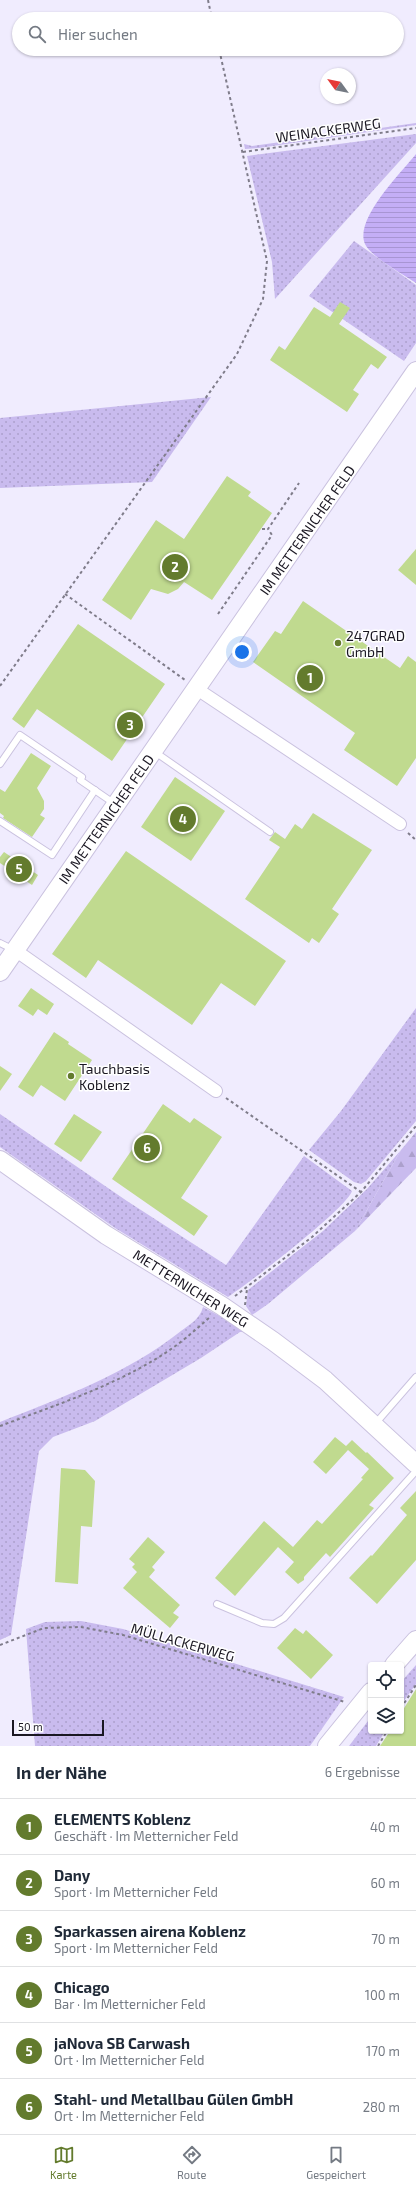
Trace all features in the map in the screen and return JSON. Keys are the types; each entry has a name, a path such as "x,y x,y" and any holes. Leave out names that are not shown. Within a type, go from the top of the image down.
{"street":[{"name":"IM METTERNICHER FELD","path":"0,972 8,947 116,804 416,371"},
{"path":"197,689 400,824"},
{"path":"8,947 216,1091"},
{"name":"METTERNICHER WEG","path":"0,1160 106,1235 222,1306 300,1360 325,1380 416,1464"},
{"path":"397,1662 416,1640"},
{"path":"327,1746 368,1695"}],"lane":[{"path":"0,764 20,735 82,777 80,780 116,804"},
{"path":"153,751 270,832"},
{"path":"0,821 52,855 95,790"},
{"path":"374,1425 416,1377"},
{"path":"217,1604 262,1623 274,1624 284,1618 416,1471"}],"path":[{"path":"208,0 211,12"},
{"path":"0,686 237,354 263,299 267,261 221,56"},
{"name":"WEINACKERWEG","path":"243,152 416,128"},
{"path":"268,529 299,482"},
{"path":"262,529 268,529"},
{"path":"218,614 272,535 268,529"},
{"path":"65,594 197,689"},
{"path":"216,1091 361,1192"},
{"path":"0,1426 86,1394 138,1368 181,1342 222,1306 312,1237 361,1192 416,1126"},
{"name":"MÜLLACKERWEG","path":"0,1645 44,1628 80,1627 123,1635 342,1700 356,1709"},
{"path":"404,1703 416,1685"},
{"path":"378,1746 385,1734"}],"green space":[{"path":"416,123 416,125 259,148 245,149 244,144 252,146"},
{"path":"416,134 416,143 275,299 272,262 247,156"},
{"path":"354,241 416,285 416,343 404,361 309,296"},
{"path":"211,397 152,482 0,488 0,418"},
{"path":"416,1008 416,1121 366,1181 361,1184 354,1182 309,1150 341,1111"},
{"path":"0,1114 127,1201 226,1265 304,1156 352,1191 346,1200 316,1229 228,1297 115,1228 0,1147"},
{"path":"416,1132 416,1168 355,1231 401,1150"},
{"path":"401,1150 355,1231 268,1304 252,1315 246,1306 248,1290 323,1231 367,1189"},
{"path":"203,1307 249,1332 240,1332 201,1358 95,1421 53,1437 39,1451 11,1635 0,1640 0,1422 71,1394 139,1360 191,1323 200,1315"},
{"path":"81,1621 123,1629 344,1697 310,1746 35,1746 26,1629 45,1622"},
{"path":"416,1665 416,1684 404,1701 404,1698 404,1679"},
{"path":"368,1721 368,1734 383,1734 376,1746 349,1746"}],"shaded area":[{"path":"416,154 416,283 373,254 365,244 363,234 366,222 372,210 390,184"}],"building":[{"path":"340,302 350,308 339,324 387,357 378,369 371,364 353,390 359,394 347,412 270,360 279,346 285,350 314,307 330,317"},
{"path":"227,476 251,492 248,496 272,513 212,600 184,582 178,589 168,594 151,589 131,620 102,600 156,520 184,539"},
{"path":"416,549 416,585 398,570"},
{"path":"303,601 400,668 408,656 416,662 416,758 397,786 344,750 355,733 253,662 275,631 281,634"},
{"path":"78,624 165,684 112,761 37,709 24,728 12,719"},
{"path":"31,753 51,766 37,788 44,801 44,809 40,815 45,818 32,837 3,818 4,816 0,813 0,789 5,792"},
{"path":"175,777 225,811 191,861 141,827"},
{"path":"313,813 372,850 332,909 339,914 319,943 312,938 309,943 245,899 280,847 269,840 275,832 285,839 295,824 302,829"},
{"path":"126,851 286,961 255,1006 221,983 192,1025 98,960 86,978 52,954"},
{"path":"4,852 38,875 32,885 0,863 0,857"},
{"path":"31,988 54,1004 47,1015 38,1009 33,1016 18,1006"},
{"path":"54,1032 69,1042 68,1044 92,1060 65,1101 41,1085 33,1097 18,1087"},
{"path":"0,1066 12,1074 0,1091"},
{"path":"163,1104 190,1123 194,1118 222,1137 181,1198 208,1216 194,1236 112,1179"},
{"path":"74,1114 102,1132 81,1162 54,1144"},
{"path":"335,1437 346,1446 352,1440 394,1478 369,1505 374,1508 330,1557 326,1553 304,1577 304,1580 298,1584 285,1572 294,1562 278,1547 235,1596 215,1578 264,1521 293,1547 317,1520 322,1524 363,1479 361,1478 369,1469 348,1450 326,1474 313,1462"},
{"path":"61,1468 85,1470 95,1481 92,1527 81,1526 78,1584 55,1582"},
{"path":"416,1491 416,1560 377,1604 349,1578 371,1555 372,1556 407,1515 400,1508"},
{"path":"148,1537 165,1552 152,1567 155,1570 149,1577 180,1605 173,1613 179,1617 170,1628 123,1588 137,1572 132,1567 135,1564 129,1559"},
{"path":"295,1628 303,1634 306,1630 333,1655 311,1679 277,1648"},
{"path":"416,1689 416,1746 380,1746 388,1734 404,1734 404,1708"}],"place":[{"name":"Dany","path":"175,567"},
{"name":"247GRAD GmbH","path":"338,643"},
{"name":"ELEMENTS Koblenz","path":"310,678"},
{"name":"Sparkassen airena Koblenz","path":"130,725"},
{"name":"Chicago","path":"183,819"},
{"name":"jaNova SB Carwash","path":"19,869"},
{"name":"Tauchbasis Koblenz","path":"71,1076"},
{"name":"Stahl- und Metallbau Gülen GmbH","path":"147,1148"}]}
